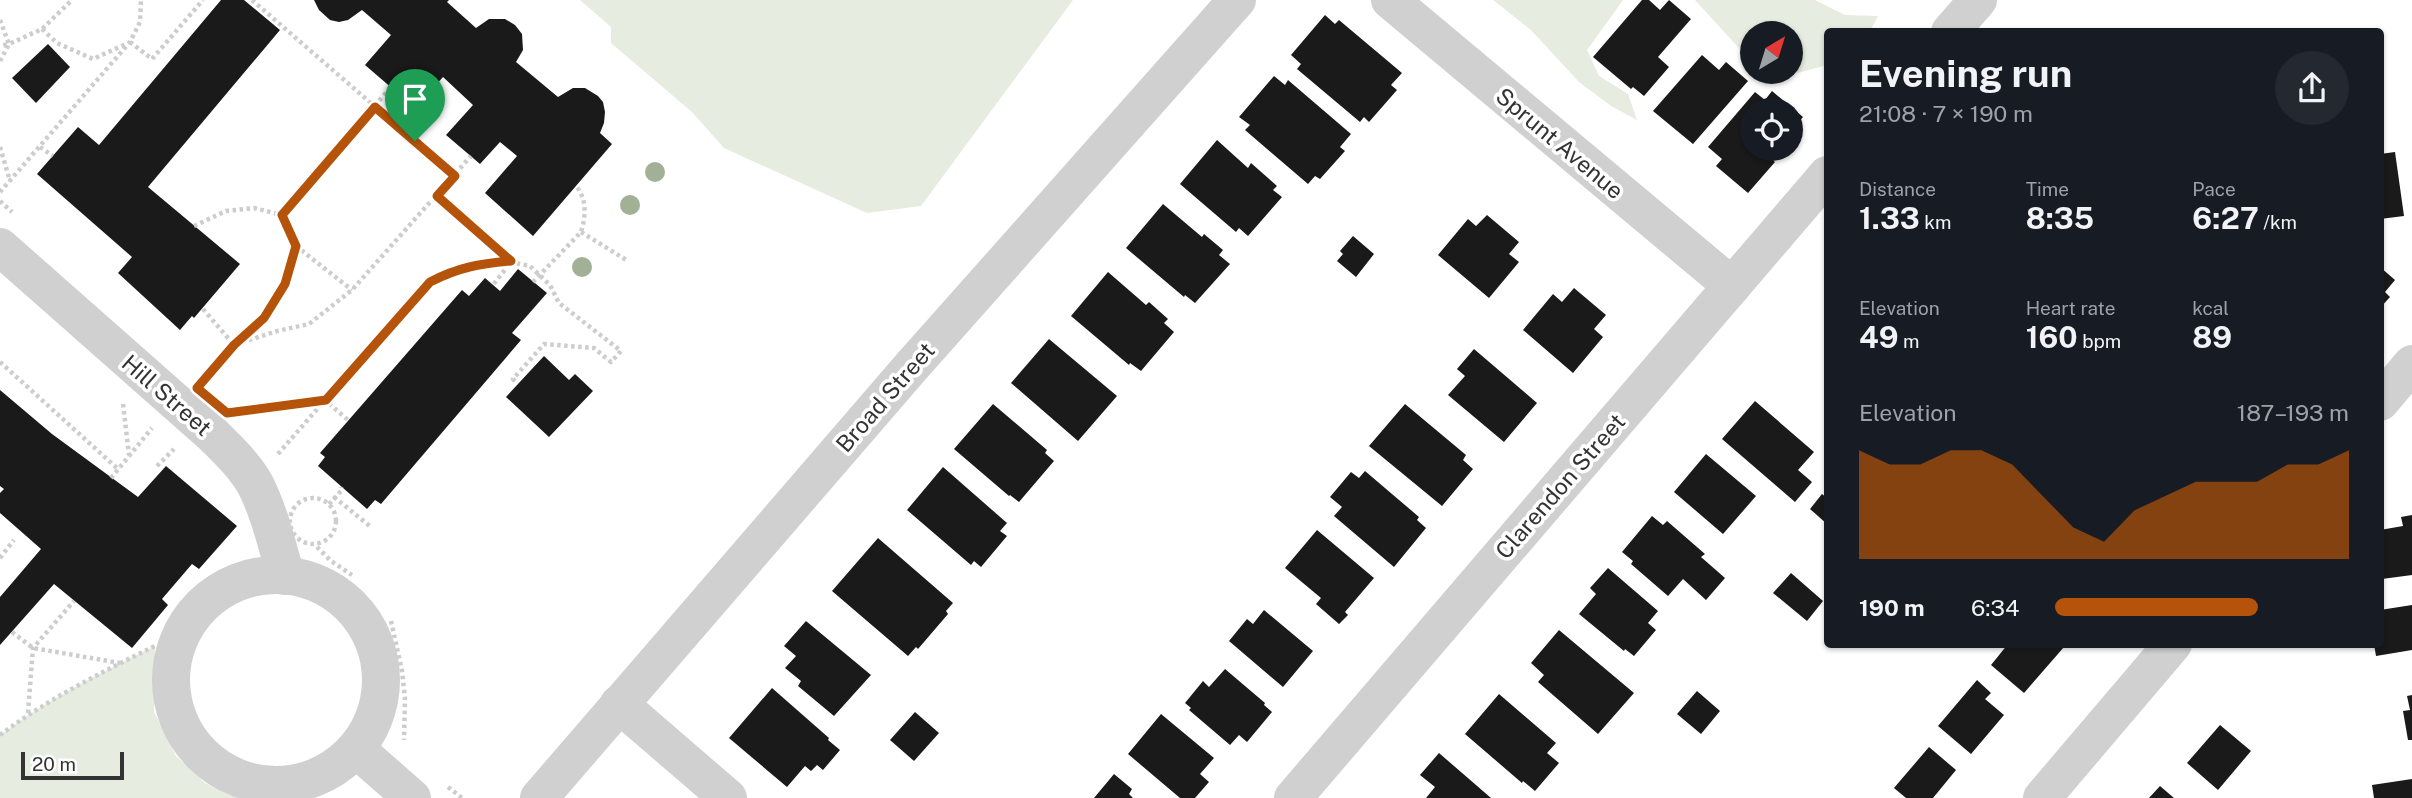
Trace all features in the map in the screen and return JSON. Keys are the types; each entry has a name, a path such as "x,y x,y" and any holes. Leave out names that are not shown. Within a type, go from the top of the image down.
{"street":[{"name":"Broad Street","path":"539,798 911,367 1237,0"},
{"name":"Sprunt Avenue","path":"1390,0 1732,286"},
{"path":"1954,28 1978,0"},
{"name":"Clarendon Street","path":"1293,798 1824,179"},
{"name":"Hill Street","path":"0,247 172,424 225,447 239,462 255,485 271,524 286,576"},
{"path":"2384,397 2412,364"},
{"path":"264,575 286,576 313,582 337,595 357,613 370,635 379,659 381,685 377,709 367,733 356,749 335,768 315,778 271,786 248,782 228,774 193,746 173,706 170,684 172,661 178,640 203,603 242,580 264,575"},
{"path":"2042,798 2171,648"},
{"path":"619,704 728,798"},
{"path":"356,749 412,798"}],"path":[{"path":"0,46 42,29 72,0"},
{"path":"0,192 130,42 140,22 141,0"},
{"path":"130,42 152,60 203,0"},
{"path":"252,0 455,176"},
{"path":"0,20 9,44 0,61"},
{"path":"42,29 57,43 93,59 130,42"},
{"path":"282,215 390,88"},
{"path":"0,147 10,181"},
{"path":"40,147 53,156"},
{"path":"234,345 309,324 352,290 471,156"},
{"path":"533,282 581,232 584,204 581,192 576,186"},
{"path":"437,196 511,261"},
{"path":"194,226 226,211 254,208 282,215"},
{"path":"282,215 296,246 352,290"},
{"path":"581,232 628,261"},
{"path":"111,478 129,456 172,424 234,345 264,318 285,284 296,246"},
{"path":"493,285 511,261"},
{"path":"274,459 430,282 452,270 470,265 511,261 530,266 550,285 559,303 621,351 611,362 594,348 544,344 513,379 517,384"},
{"path":"202,309 234,345"},
{"path":"0,362 118,470"},
{"path":"239,411 326,400 348,419"},
{"path":"123,403 129,456"},
{"path":"157,466 172,424"},
{"path":"328,504 341,491 341,486"},
{"path":"334,497 371,527"},
{"path":"316,498 328,504 335,513 336,528 329,539 314,544 303,542 292,532 290,520 293,509 300,502 316,498"},
{"path":"0,558 14,540"},
{"path":"314,544 331,561 352,575"},
{"path":"28,714 33,648 74,601"},
{"path":"391,621 405,698 404,742 410,746"},
{"path":"12,632 33,648 120,663"},
{"path":"0,735 28,714 155,646"}],"shaded area":[{"path":"580,0 1073,0 921,206 867,213 724,148 692,112 611,43 611,27"},
{"path":"1493,0 1623,0 1587,50 1599,76 1628,94 1637,120 1611,106 1579,82 1531,30"},
{"path":"1695,0 1815,0 1845,15 1878,16 1872,28 1824,28 1824,66 1803,72 1803,21 1740,21 1740,48"},
{"path":"155,646 154,712 176,756 205,783 229,795 243,798 0,798 0,735 56,698"}],"building":[{"path":"221,0 244,0 280,30 148,187 240,264 194,318 192,316 180,330 118,273 132,257 37,174 78,127 99,145"},
{"path":"314,0 449,0 447,2 476,28 489,19 505,19 515,25 522,34 523,50 516,62 558,97 573,88 585,88 598,96 603,102 605,112 600,133 612,144 533,236 485,193 517,156 500,142 480,164 446,135 473,105 443,77 415,108 365,65 391,35 362,10 348,20 330,20 319,10"},
{"path":"1642,0 1649,0 1660,10 1669,0 1691,19 1658,57 1669,67 1644,96 1633,87 1631,89 1593,57"},
{"path":"1325,15 1335,24 1339,20 1402,73 1391,85 1397,90 1369,122 1364,117 1360,122 1297,69 1301,64 1291,55"},
{"path":"48,44 70,67 36,103 12,78"},
{"path":"1702,55 1719,70 1726,62 1740,74 1740,84 1745,84 1693,144 1653,111"},
{"path":"1274,76 1285,85 1288,80 1351,134 1340,147 1345,151 1320,179 1315,176 1308,184 1245,130 1250,125 1239,117"},
{"path":"1772,91 1780,98 1767,98"},
{"path":"1755,92 1762,98 1750,98"},
{"path":"1740,110 1740,161 1775,162 1748,193 1716,166 1722,159 1708,147"},
{"path":"1217,140 1248,168 1251,163 1277,186 1273,190 1282,197 1248,236 1239,228 1236,232 1180,184"},
{"path":"2395,152 2404,216 2384,218 2384,153"},
{"path":"1163,204 1202,237 1204,234 1223,250 1219,255 1230,264 1195,303 1185,295 1184,297 1126,248"},
{"path":"1487,215 1519,242 1509,254 1519,262 1489,298 1438,255 1468,219 1476,226"},
{"path":"1353,236 1374,254 1356,277 1337,261 1343,254 1340,251"},
{"path":"518,269 547,293 512,333 521,340 381,504 375,500 367,509 318,466 325,457 320,453 462,290 469,296 485,278 500,291"},
{"path":"2384,270 2395,280 2385,292 2390,297 2384,304"},
{"path":"1108,272 1146,305 1149,302 1168,319 1164,323 1174,332 1141,371 1130,363 1129,365 1071,316"},
{"path":"1574,288 1606,315 1594,329 1603,337 1573,373 1523,330 1553,294 1562,302"},
{"path":"1049,339 1117,396 1078,441 1011,383"},
{"path":"1474,349 1537,403 1504,442 1448,395 1465,376 1457,369"},
{"path":"544,356 569,380 575,374 593,391 549,437 506,397"},
{"path":"0,390 52,434 138,497 166,466 237,526 199,569 192,564 162,599 168,605 132,648 54,584 0,645 0,597 41,549 0,513 0,493 4,489 0,486"},
{"path":"1755,401 1814,452 1798,470 1812,482 1795,502 1722,439"},
{"path":"993,404 1047,450 1045,453 1054,461 1019,502 954,449"},
{"path":"1405,404 1466,455 1463,460 1473,469 1442,506 1369,446"},
{"path":"1706,454 1756,496 1723,534 1674,492"},
{"path":"943,467 1007,523 1000,531 1007,536 981,567 974,561 971,565 907,510"},
{"path":"1365,471 1419,517 1417,520 1426,528 1394,567 1334,516 1342,507 1330,497 1351,472 1359,478"},
{"path":"1822,494 1824,496 1824,521 1810,509"},
{"path":"2412,515 2412,575 2384,579 2384,529 2403,526 2401,517"},
{"path":"1652,516 1663,525 1667,521 1705,554 1701,557 1725,578 1706,600 1683,579 1668,596 1631,564 1633,561 1622,552"},
{"path":"1317,530 1374,578 1345,612 1348,615 1339,624 1316,604 1321,598 1285,568"},
{"path":"878,538 953,603 946,611 948,614 918,649 916,647 908,656 832,591"},
{"path":"1608,568 1658,611 1648,623 1656,630 1634,656 1579,614 1596,594 1590,588"},
{"path":"1791,573 1823,601 1807,621 1773,593"},
{"path":"2412,605 2412,650 2376,656 2375,648 2384,648 2384,609"},
{"path":"1264,610 1313,651 1283,687 1229,641 1247,619 1253,624"},
{"path":"806,621 871,675 834,716 798,686 801,681 785,668 796,656 784,646"},
{"path":"1559,630 1634,693 1598,734 1538,682 1544,675 1531,663"},
{"path":"2005,648 2063,648 2024,693 1991,665"},
{"path":"1225,669 1272,712 1247,742 1239,735 1230,745 1189,710 1191,708 1185,703 1203,681 1209,687"},
{"path":"1977,680 1991,693 1985,699 2004,715 1971,754 1938,726"},
{"path":"772,688 840,750 823,770 817,765 811,771 805,766 787,787 729,738"},
{"path":"1697,691 1720,711 1701,734 1677,714"},
{"path":"1499,694 1556,743 1547,753 1559,763 1535,791 1465,734"},
{"path":"2412,695 2412,740 2408,740 2403,711 2410,710 2407,696"},
{"path":"915,712 939,733 914,761 890,740"},
{"path":"1161,714 1214,758 1200,774 1209,782 1195,798 1180,798 1128,754"},
{"path":"2220,725 2251,751 2218,790 2187,763"},
{"path":"1929,747 1956,770 1933,798 1906,798 1894,788"},
{"path":"1439,753 1491,798 1426,798 1435,787 1420,775"},
{"path":"1114,774 1132,789 1129,794 1133,798 1094,798"},
{"path":"2412,779 2412,798 2374,798 2372,785"},
{"path":"2160,786 2174,798 2149,798"}],"route":[{"path":"375,107 415,141 455,176 437,196 511,261 470,265 452,270 430,282 326,400 227,413 197,388 234,345 264,318 285,284 296,246 282,215 375,107"}]}
